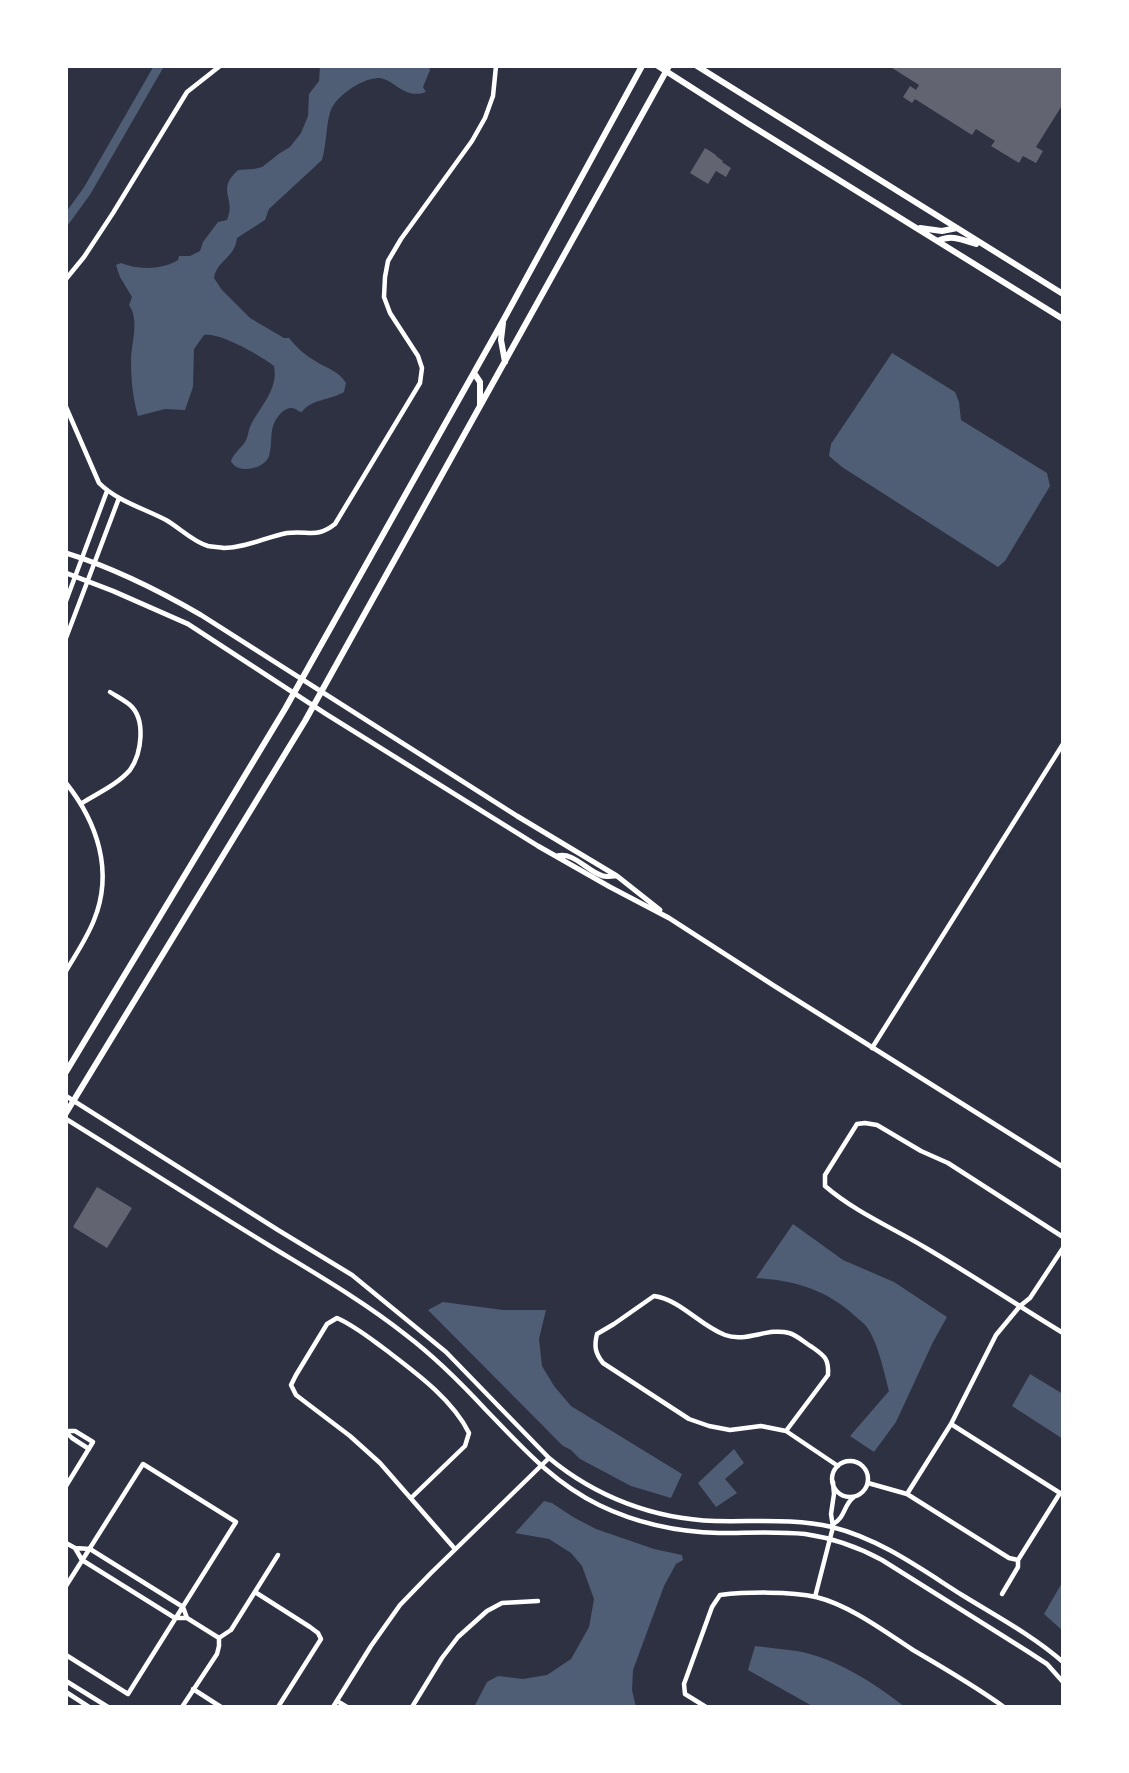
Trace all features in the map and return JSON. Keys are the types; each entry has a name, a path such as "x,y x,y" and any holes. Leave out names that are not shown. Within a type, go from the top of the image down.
{"main road":[{"path":"66,1072 302,680 504,319 642,66"},
{"path":"658,66 668,69 747,123 1063,319"},
{"path":"697,66 1063,294"},
{"path":"66,1113 205,887 321,692 668,69"},
{"path":"916,228 942,231 957,228"},
{"path":"938,241 950,237 985,246"},
{"path":"504,319 501,340 506,362"},
{"path":"474,373 480,382 480,409"}],"street":[{"path":"66,279 84,257 113,213 187,92 220,66"},
{"path":"66,406 96,477 107,491 165,520 195,540 208,546 224,548 241,546 271,536 290,533 324,532 335,524 420,383 422,368 418,356 390,313 384,297 388,261 401,238 472,141 485,118 493,96 496,66"},
{"path":"66,601 107,491"},
{"path":"66,638 96,563 119,498"},
{"path":"66,553 96,563 175,600 617,876 670,918"},
{"path":"66,572 188,624 313,705 557,856 670,918 872,1048 1063,1167"},
{"path":"82,802 114,783 130,769 139,752 141,731 137,715 130,705 110,692"},
{"path":"872,1048 1063,744"},
{"path":"66,783 82,802 98,840 103,867 102,892 95,918 66,971"},
{"path":"557,856 566,855 605,877 617,876"},
{"path":"66,1096 352,1275 446,1352 549,1458 564,1470 612,1498 661,1514 700,1520 795,1521 833,1526 892,1551 1034,1639 1063,1662"},
{"path":"66,1119 296,1261 404,1333 456,1378 541,1466 565,1484 599,1504 643,1522 689,1531 716,1533 783,1532 829,1539 861,1549 882,1560 1047,1664 1063,1682"},
{"path":"1063,1237 948,1163 921,1151 877,1125 857,1124 825,1174 825,1186 835,1195 924,1247 1063,1333"},
{"path":"907,1494 951,1424 996,1335 1020,1306 1030,1298 1063,1248"},
{"path":"786,1431 828,1375 825,1356 791,1333 777,1331 735,1338 723,1334 666,1298 654,1296 597,1334 595,1343 596,1354 603,1363 689,1418 709,1426 730,1430 761,1426 786,1431 838,1466"},
{"path":"411,1498 465,1446 470,1432 464,1421 436,1391 406,1365 349,1323 337,1318 327,1324 296,1375 291,1385 296,1395 350,1436 380,1463 455,1549"},
{"path":"951,1424 1061,1493 1018,1560 1018,1567 1002,1594"},
{"path":"66,1431 75,1431 93,1442 66,1486"},
{"path":"66,1431 72,1438 89,1449"},
{"path":"333,1707 400,1606 455,1549 549,1458"},
{"path":"815,1597 833,1526 831,1514 835,1471 838,1466 849,1462 859,1464 867,1472 868,1483 863,1492 847,1505 842,1517 833,1526"},
{"path":"66,1586 142,1464 236,1522 128,1694 66,1655"},
{"path":"833,1482 834,1487 843,1496 855,1497"},
{"path":"868,1483 907,1494 1009,1558 1018,1560"},
{"path":"66,1543 75,1548 90,1548 183,1606 188,1618"},
{"path":"75,1548 82,1560 175,1618 188,1618 219,1638"},
{"path":"219,1638 231,1630 278,1555"},
{"path":"255,1592 310,1626 318,1633 321,1639 278,1707"},
{"path":"706,1707 685,1694 684,1684 712,1607 720,1596 731,1594 785,1594 815,1597 836,1604 1004,1707"},
{"path":"412,1707 442,1658 458,1637 487,1611 502,1603 538,1602"},
{"path":"182,1707 218,1650 219,1638"},
{"path":"66,1681 108,1707"},
{"path":"194,1689 221,1707"},
{"path":"66,1692 89,1707"},
{"path":"337,1700 347,1707"}],"water":[{"path":"320,66 429,66 430,70 423,87 426,92 411,93 379,78 360,83 341,96 331,111 322,160 269,209 265,220 237,238 236,245 230,255 216,272 214,278 222,290 250,318 284,338 289,338 305,354 337,373 346,383 344,392 316,402 302,412 292,408 283,411 272,429 269,456 266,461 251,469 239,468 231,461 232,458 245,442 250,427 271,391 275,375 274,366 230,341 220,337 204,335 194,349 193,387 185,410 165,409 138,416 131,376 134,318 129,305 132,297 120,277 116,265 121,263 142,268 165,266 178,260 179,256 190,256 200,251 203,242 218,222 227,220 230,206 227,189 231,177 238,170 262,167 290,147 301,133 308,116 309,94 319,81"},
{"path":"892,353 955,392 959,402 961,420 1047,473 1050,486 1005,561 998,567 842,467 829,456 831,444"},
{"path":"793,1224 843,1260 894,1282 947,1317 933,1342 896,1422 874,1452 850,1436 889,1391 877,1349 866,1326 844,1307 821,1293 784,1281 756,1278"},
{"path":"443,1302 503,1310 546,1310 539,1339 542,1366 554,1386 571,1406 682,1474 671,1498 631,1486 580,1459 571,1450 563,1446 428,1310"},
{"path":"1030,1374 1063,1394 1063,1439 1012,1406"},
{"path":"734,1449 744,1463 725,1479 737,1493 716,1507 698,1483"},
{"path":"544,1501 552,1503 596,1529 654,1549 682,1555 683,1560 676,1564 664,1586 633,1670 632,1690 636,1707 474,1707 487,1682 498,1676 523,1679 547,1675 571,1659 589,1627 594,1599 582,1566 571,1553 549,1539 515,1533"},
{"path":"1063,1581 1063,1631 1044,1614"},
{"path":"755,1646 797,1651 826,1659 881,1689 905,1707 814,1707 748,1670"}],"building":[{"path":"889,66 1063,66 1063,104 1036,147 1043,151 1036,163 1023,156 1019,163 991,146 995,141 976,129 972,135 915,99 912,103 903,97 910,86 916,90 919,85"},
{"path":"705,148 731,168 726,177 716,171 708,184 690,173"},
{"path":"97,1187 132,1208 107,1248 73,1227"}],"waterway":[{"path":"66,220 87,191 159,66"}]}
